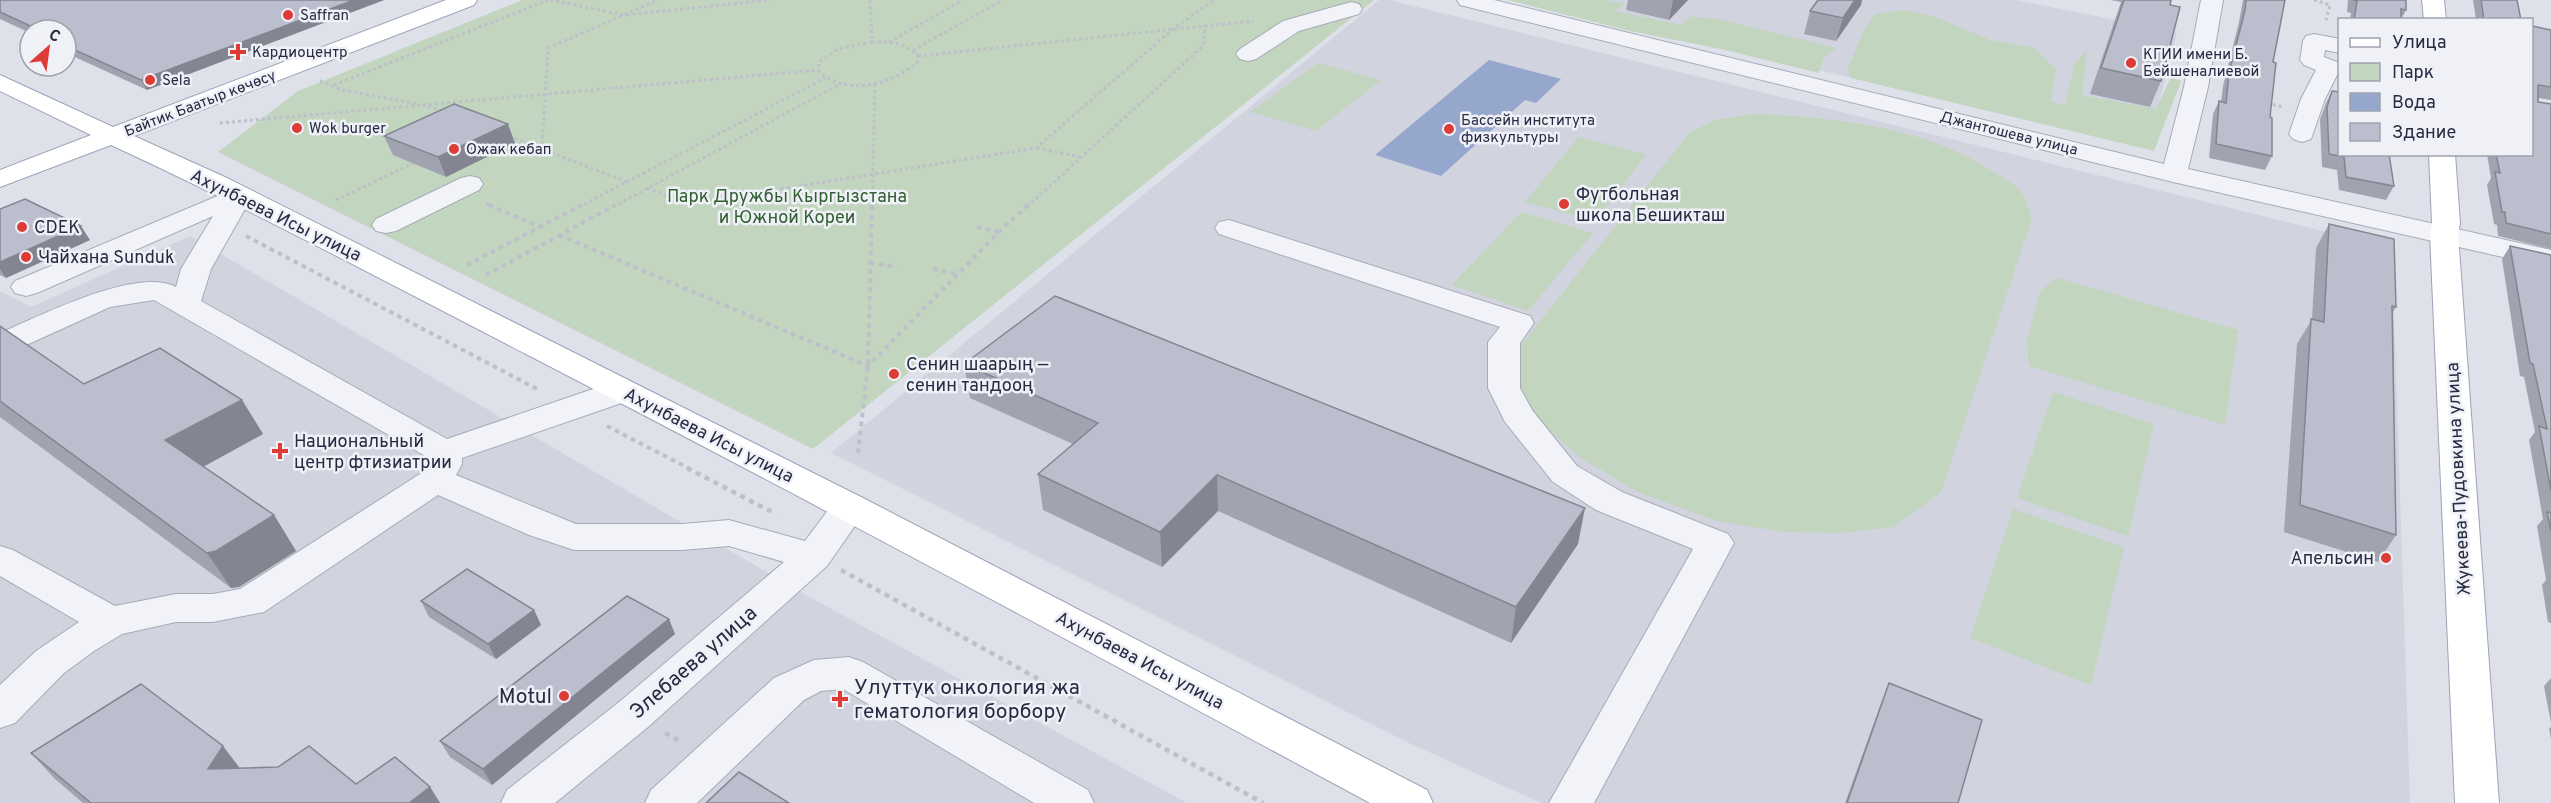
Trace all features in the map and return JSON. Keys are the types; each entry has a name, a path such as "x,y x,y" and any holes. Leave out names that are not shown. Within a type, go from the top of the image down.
{"main road":[{"name":"Байтик Баатыр көчөсү","path":"0,179 466,0"},
{"path":"2433,0 2435,18"},
{"name":"Ахунбаева Исы улица","path":"0,82 112,136 231,208 624,391 850,507 1411,803"},
{"name":"Жукеева-Пудовкина улица","path":"2442,156 2446,223 2444,234 2477,803"}],"street":[{"path":"2173,174 2196,87 2212,0"},
{"name":"Джантошева улица","path":"1479,1 2173,174 2551,259"},
{"path":"1248,54 1291,26 1351,9"},
{"path":"2306,123 2313,99 2329,67 2312,60 2314,35 2338,45"},
{"path":"386,225 474,192"},
{"path":"26,287 231,208"},
{"path":"185,304 196,269 231,208"},
{"path":"1229,228 1519,322 1504,342 1504,388 1517,414 1565,474 1609,501 1657,522 1715,543 1571,803"},
{"path":"0,345 103,299 159,290 185,304 439,466 542,526 574,537 682,537 729,533 814,557"},
{"path":"0,711 50,662 80,640 111,622 176,608 213,608 250,602 439,466 503,432 569,406 624,391"},
{"name":"Элебаева улица","path":"523,803 633,715 814,557 850,507"},
{"path":"0,559 111,622"},
{"path":"667,803 789,689 814,676 849,673 1072,803"}],"path":[{"path":"333,86 549,0 624,15 770,0"},
{"path":"543,149 548,48 658,0"},
{"path":"870,0 872,42"},
{"path":"888,42 963,0"},
{"path":"913,50 1003,0"},
{"path":"1036,148 1172,30 1214,0"},
{"path":"2314,0 2330,5 2324,31 2314,35"},
{"path":"918,56 1255,21"},
{"path":"868,366 999,232 1203,46 1205,26"},
{"path":"872,42 888,42 913,50 918,56 917,63 909,72 896,79 874,84 840,84 825,78 818,70 819,62 826,55 838,49 872,42"},
{"path":"220,123 818,70"},
{"path":"468,266 825,78"},
{"path":"320,81 344,90 424,105 446,113"},
{"path":"486,275 840,84"},
{"path":"858,453 868,366 874,84"},
{"path":"2264,103 2306,123"},
{"path":"500,133 627,182"},
{"path":"647,188 688,204 1036,148 1080,157"},
{"path":"336,200 414,163"},
{"path":"474,192 541,227"},
{"path":"231,208 569,406 786,519 814,557 1263,803"},
{"path":"977,227 999,232"},
{"path":"559,235 868,366"},
{"path":"870,263 897,267"},
{"path":"933,269 957,274"},
{"path":"633,715 714,760"}],"shaded area":[{"path":"1379,0 1389,0 2392,248 2410,803 1541,803 1409,743 831,453"},
{"path":"1522,0 2015,0 2177,32 2148,148"},
{"name":"Национальный центр фтизиатрии","path":"190,236 806,595 1187,803 0,803 0,291 31,307"}],"green space":[{"name":"Парк Дружбы Кыргызстана и Южной Кореи","path":"522,0 1374,0 813,449 218,152 298,91"},
{"path":"1508,0 1606,0 1624,4 1615,11 1682,25 1691,16 1722,20 1836,48 1824,57 1819,73 1721,49 1630,31"},
{"path":"1903,10 1933,16 1990,40 2033,47 2056,69 2051,101 2065,106 2075,62 2087,51 2082,95 2156,109 2171,77 2181,81 2154,151 1851,78 1847,71 1863,32 1875,14"},
{"path":"1318,63 1381,80 1316,131 1250,112"},
{"path":"1756,114 1851,122 1883,128 1945,146 1973,160 2018,188 2028,205 2032,218 1941,492 1894,527 1840,533 1784,532 1717,521 1640,493 1581,458 1544,426 1513,385 1519,348 1689,133 1714,120"},
{"path":"1579,137 1646,154 1596,221 1525,202"},
{"path":"1521,212 1593,233 1528,311 1452,285"},
{"path":"2058,278 2238,330 2225,425 2029,366 2027,341 2040,291"},
{"path":"2053,392 2154,424 2128,536 2017,498"},
{"path":"2013,509 2124,547 2091,685 1970,638"}],"water":[{"name":"Бассейн института физкультуры","path":"1489,60 1561,79 1536,103 1525,100 1441,176 1375,155"}],"building":[{"path":"0,0 354,0 141,80 78,51 78,18 18,18 18,20 0,12"},
{"path":"1818,0 1855,0 1843,18 1810,11"},
{"name":"КГИИ имени Б. Бейшеналиевой","path":"2124,0 2171,0 2170,5 2180,7 2161,81 2101,68"},
{"path":"2246,0 2285,0 2273,62 2276,63 2270,117 2272,118 2272,156 2216,144 2219,101 2226,103 2229,73"},
{"path":"2353,0 2406,0 2406,10 2401,9 2401,18 2354,18 2357,1"},
{"path":"2481,0 2517,0 2521,18 2484,18"},
{"path":"2533,26 2551,30 2551,87 2538,85 2538,102 2551,104 2551,234 2506,223 2495,172 2500,173 2496,156 2533,156"},
{"path":"2332,91 2338,92 2338,156 2329,154 2327,107"},
{"path":"454,104 508,124 438,157 384,136"},
{"path":"2339,156 2389,156 2394,186 2346,177 2344,157"},
{"path":"25,199 81,226 0,262 0,209"},
{"path":"2329,224 2394,239 2396,307 2392,306 2396,535 2300,505 2311,319 2324,322"},
{"path":"2510,246 2551,255 2551,491 2539,426 2547,429 2533,364 2530,363"},
{"path":"1055,296 1585,508 1516,607 1217,475 1160,532 1038,474 1098,423 964,364"},
{"path":"0,326 84,384 160,348 242,400 165,440 274,515 216,551 207,553 0,401"},
{"path":"2547,512 2551,513 2551,531"},
{"path":"467,569 534,610 488,644 421,601"},
{"name":"Motul","path":"627,596 669,619 483,769 440,741"},
{"path":"1889,683 1982,720 1958,803 1847,803"},
{"path":"141,684 223,746 208,769 278,767 309,746 356,784 395,757 430,787 409,803 91,803 31,753"},
{"path":"739,772 789,803 706,803"}],"place":[{"name":"Saffran","path":"288,15"},
{"name":"Кардиоцентр","path":"238,52"},
{"name":"КГИИ имени Б. Бейшеналиевой","path":"2131,63"},
{"name":"Sela","path":"150,80"},
{"name":"Wok burger","path":"297,128"},
{"name":"Бассейн института физкультуры","path":"1449,129"},
{"name":"Ожак кебап","path":"454,149"},
{"name":"Футбольная школа Бешикташ","path":"1564,204"},
{"name":"CDEK","path":"22,227"},
{"name":"Чайхана Sunduk","path":"26,257"},
{"name":"Сенин шаарың — сенин тандооң","path":"894,374"},
{"name":"Национальный центр фтизиатрии","path":"280,451"},
{"name":"Апельсин","path":"2386,558"},
{"name":"Motul","path":"564,696"},
{"name":"Улуттук онкология жа гематология борбору","path":"840,699"}]}
